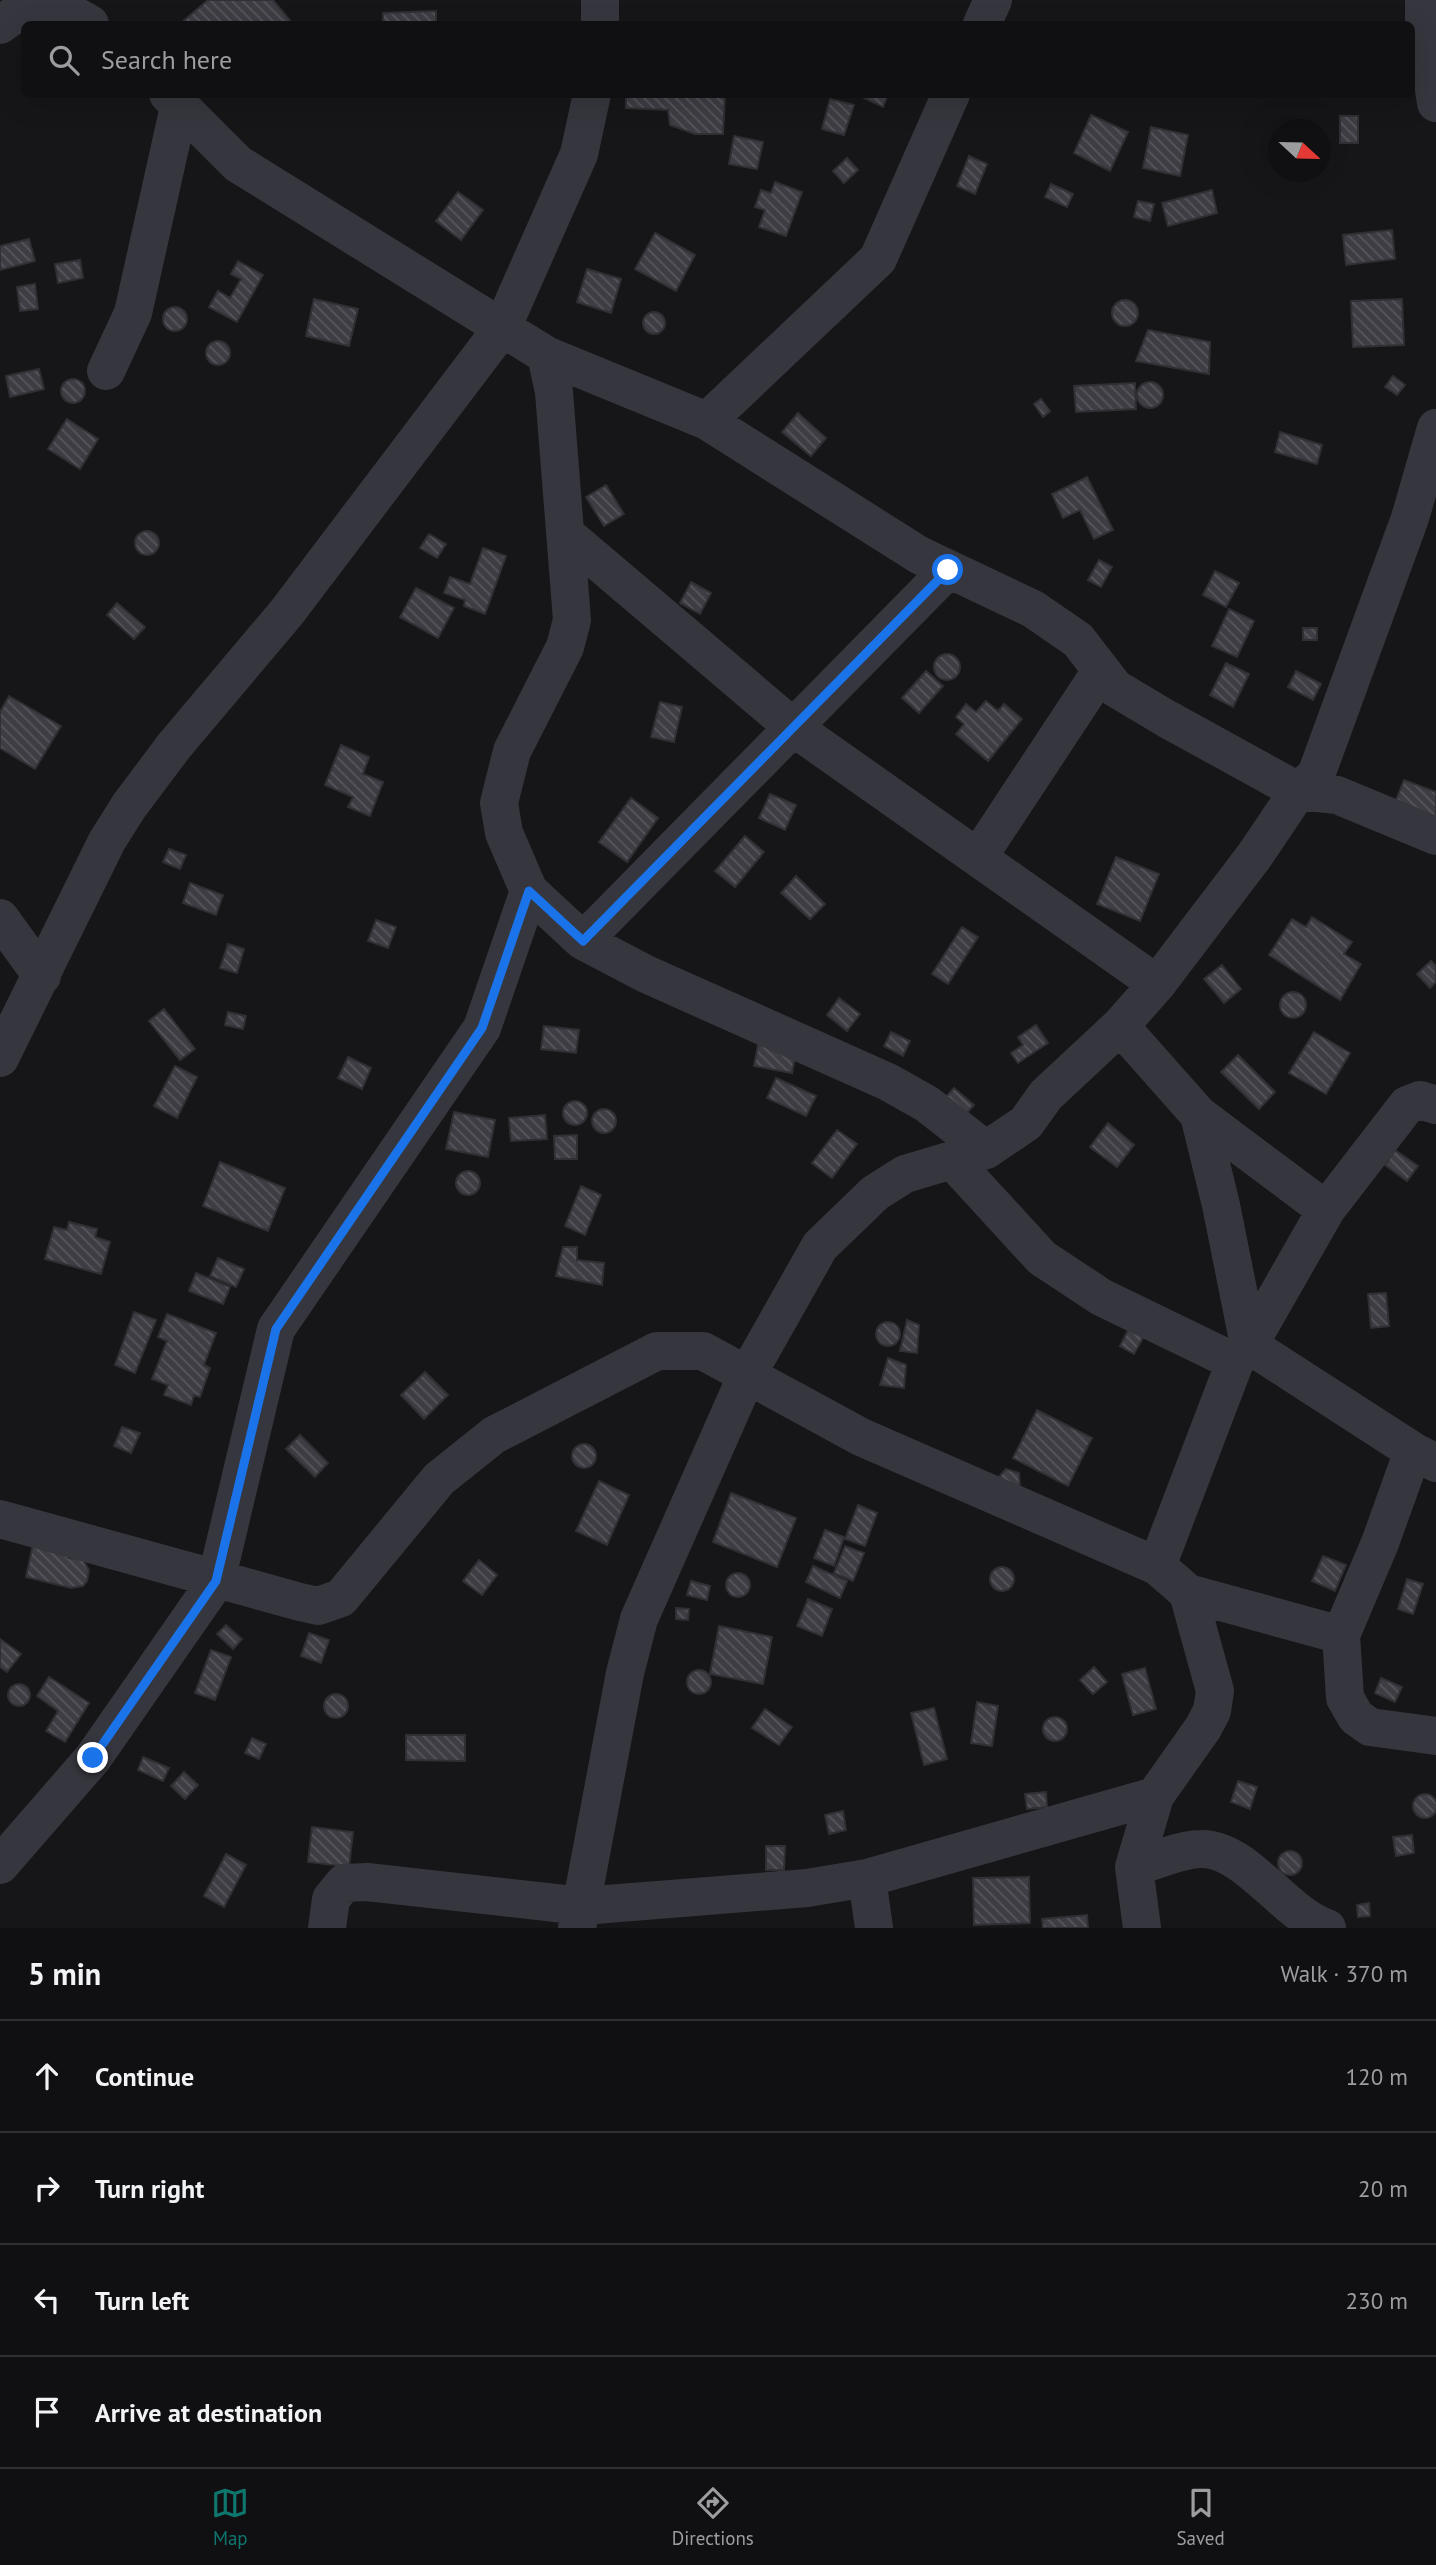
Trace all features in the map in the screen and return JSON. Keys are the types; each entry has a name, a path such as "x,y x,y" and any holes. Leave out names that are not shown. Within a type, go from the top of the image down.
{"street":[{"path":"600,0 600,21"},
{"path":"983,21 993,0"},
{"path":"1424,0 1424,19 1436,103"},
{"path":"0,25 16,11 48,5 83,21"},
{"path":"0,1058 107,841 129,806 200,715 287,612 440,414 502,328 579,154 591,98"},
{"path":"707,421 878,259 949,98"},
{"path":"173,101 238,164 546,355 707,421 919,555 1034,609 1077,640 1115,688 1298,791 1337,795 1436,836"},
{"path":"106,371 133,313 173,101"},
{"path":"546,355 554,392 568,536 572,620 565,648 512,751 499,803 504,833 529,891 583,941 646,974 888,1082 927,1104 969,1155 1042,1258 1101,1297 1242,1354 1424,1457 1380,1543 1341,1635 1345,1698 1356,1717 1370,1727 1436,1736"},
{"path":"580,1917 625,1673 639,1619 746,1377 820,1246 874,1193 905,1174 969,1155 1026,1123 1046,1095 1120,1026 1157,984 1255,855 1298,791 1316,775 1410,518 1436,428"},
{"path":"568,536 794,727 1157,984"},
{"path":"583,941 948,570"},
{"path":"979,856 1101,671"},
{"path":"0,1865 93,1758 216,1581 276,1329 482,1028 529,891"},
{"path":"0,918 42,976"},
{"path":"1120,1026 1199,1115 1326,1210"},
{"path":"1157,1566 1242,1354 1326,1210 1407,1105 1420,1100 1436,1105"},
{"path":"1199,1115 1222,1205 1242,1354"},
{"path":"0,1519 216,1581 317,1606 341,1598 439,1479 494,1435 657,1351 703,1351 746,1377 883,1447 1157,1566 1188,1593 1341,1635"},
{"path":"1142,1928 1134,1867 1155,1796 1203,1728 1212,1711 1215,1691 1188,1593"},
{"path":"327,1928 331,1899 344,1883 367,1882 580,1917 867,1878 1155,1796"},
{"path":"1134,1867 1201,1849 1223,1853 1251,1872 1282,1901 1327,1928"},
{"path":"867,1878 874,1928"}],"building":[{"path":"208,0 273,0 290,21 183,21"},
{"path":"436,11 436,21 383,21 383,13"},
{"path":"626,98 725,98 723,134 695,134 670,125 668,110 626,108"},
{"path":"864,98 886,98 883,107"},
{"path":"830,99 854,105 844,135 822,129"},
{"path":"1091,115 1128,132 1110,171 1074,153"},
{"path":"1340,116 1358,116 1358,143 1340,143"},
{"path":"1151,127 1188,135 1180,176 1143,168"},
{"path":"734,136 763,142 757,169 729,164"},
{"path":"969,156 987,164 975,194 957,186"},
{"path":"847,158 858,170 844,183 833,171"},
{"path":"775,182 802,192 786,236 759,227 765,210 755,207 761,190 771,193"},
{"path":"1051,184 1073,194 1067,207 1045,197"},
{"path":"1212,190 1217,213 1168,226 1162,203"},
{"path":"458,192 483,210 461,240 436,221"},
{"path":"1138,201 1154,204 1150,221 1134,217"},
{"path":"1392,230 1395,259 1346,265 1343,235"},
{"path":"655,233 695,255 676,291 635,269"},
{"path":"29,239 35,261 0,270 0,246"},
{"path":"80,260 83,278 58,283 55,264"},
{"path":"238,261 263,275 237,322 209,307 218,291 230,298 241,279 231,274"},
{"path":"587,269 621,279 611,313 577,302"},
{"path":"35,284 38,309 20,311 17,287"},
{"path":"314,299 358,309 349,346 306,336"},
{"path":"1402,299 1404,345 1353,347 1351,301"},
{"path":"1125,300 1134,304 1138,313 1134,322 1125,326 1116,322 1112,313 1116,304"},
{"path":"175,307 186,314 187,319 180,330 175,331 164,324 163,319 170,308"},
{"path":"654,312 664,319 665,323 658,333 654,334 644,327 643,323 650,313"},
{"path":"1148,330 1210,342 1209,374 1136,361"},
{"path":"218,341 229,348 230,353 223,364 218,365 207,358 206,353 213,342"},
{"path":"39,369 44,389 10,397 6,376"},
{"path":"1393,376 1405,385 1397,395 1385,387"},
{"path":"73,379 84,386 85,391 78,402 73,403 62,396 61,391 68,380"},
{"path":"1150,382 1159,386 1163,395 1159,404 1150,408 1141,404 1137,395 1141,386"},
{"path":"1135,383 1136,409 1076,412 1074,386"},
{"path":"1041,399 1050,411 1043,417 1034,404"},
{"path":"798,413 826,438 811,456 782,432"},
{"path":"67,419 98,439 80,469 48,449"},
{"path":"1280,432 1322,445 1317,464 1275,452"},
{"path":"1087,477 1113,530 1094,539 1080,510 1063,518 1052,494"},
{"path":"606,485 624,514 604,526 586,497"},
{"path":"147,531 158,538 159,543 152,554 147,555 136,548 135,543 142,532"},
{"path":"429,534 446,544 437,558 420,548"},
{"path":"483,548 506,556 485,614 464,606 465,600 444,593 450,577 470,584"},
{"path":"1099,560 1112,567 1101,587 1088,580"},
{"path":"1215,571 1239,583 1226,607 1203,595"},
{"path":"691,582 711,593 700,614 680,603"},
{"path":"416,588 454,608 438,638 400,617"},
{"path":"117,603 145,627 134,639 107,615"},
{"path":"1229,609 1254,621 1237,657 1212,646"},
{"path":"1303,628 1317,628 1317,640 1303,640"},
{"path":"947,654 956,658 960,667 956,676 947,680 938,676 934,667 938,658"},
{"path":"1226,663 1249,674 1233,707 1210,695"},
{"path":"926,671 943,686 919,713 902,698"},
{"path":"1296,671 1321,684 1313,700 1288,687"},
{"path":"9,696 61,726 35,769 0,748 0,712"},
{"path":"986,701 998,711 1004,704 1022,719 988,761 956,734 964,724 956,717 966,704 976,712"},
{"path":"660,702 682,707 674,742 651,737"},
{"path":"341,745 369,757 363,774 383,782 370,816 348,807 353,797 325,785"},
{"path":"1404,780 1436,792 1436,818 1396,800"},
{"path":"770,794 796,805 785,830 759,818"},
{"path":"631,798 658,818 627,862 599,842"},
{"path":"745,836 764,852 735,887 715,871"},
{"path":"169,849 186,855 180,869 163,862"},
{"path":"1116,857 1159,874 1140,921 1097,904"},
{"path":"796,876 825,904 810,919 781,893"},
{"path":"190,883 223,895 216,915 183,903"},
{"path":"1312,917 1352,942 1344,954 1361,964 1340,1000 1269,955 1292,919 1306,927"},
{"path":"376,920 396,927 388,948 368,941"},
{"path":"962,927 978,937 948,984 932,974"},
{"path":"228,944 244,949 237,973 220,968"},
{"path":"1431,961 1436,966 1436,982 1430,988 1417,974"},
{"path":"1222,965 1241,989 1224,1003 1204,979"},
{"path":"1293,992 1302,996 1306,1005 1302,1014 1293,1018 1284,1014 1280,1005 1284,996"},
{"path":"839,998 860,1014 847,1031 827,1015"},
{"path":"164,1009 195,1049 180,1060 149,1021"},
{"path":"228,1012 246,1016 243,1029 225,1025"},
{"path":"1036,1025 1048,1043 1018,1063 1011,1053 1023,1045 1018,1037"},
{"path":"544,1026 579,1030 576,1053 541,1049"},
{"path":"891,1032 910,1041 903,1056 884,1046"},
{"path":"1314,1032 1350,1053 1326,1094 1289,1073"},
{"path":"758,1045 796,1052 792,1073 754,1066"},
{"path":"1238,1055 1275,1092 1259,1109 1221,1072"},
{"path":"348,1057 371,1068 362,1089 338,1078"},
{"path":"175,1066 197,1077 177,1118 154,1106"},
{"path":"776,1078 816,1096 806,1116 767,1098"},
{"path":"954,1088 974,1105 965,1115 946,1097"},
{"path":"575,1101 584,1104 587,1113 584,1122 575,1125 566,1122 563,1113 566,1104"},
{"path":"604,1109 613,1112 616,1121 613,1130 604,1133 595,1130 592,1121 595,1112"},
{"path":"454,1112 495,1120 488,1157 446,1149"},
{"path":"545,1115 547,1139 511,1141 509,1118"},
{"path":"1108,1123 1134,1145 1117,1167 1090,1147"},
{"path":"837,1130 857,1144 832,1178 812,1163"},
{"path":"577,1135 577,1159 555,1159 554,1136"},
{"path":"1395,1150 1418,1166 1407,1181 1385,1165"},
{"path":"220,1162 285,1188 268,1231 203,1206"},
{"path":"468,1171 477,1174 480,1183 477,1192 468,1195 459,1192 456,1183 459,1174"},
{"path":"581,1186 601,1195 585,1235 565,1226"},
{"path":"69,1222 97,1229 95,1237 110,1242 101,1274 45,1259 54,1227 67,1230"},
{"path":"563,1247 577,1247 577,1260 604,1263 602,1285 556,1276"},
{"path":"218,1258 244,1269 236,1287 210,1276"},
{"path":"196,1273 230,1287 223,1304 189,1291"},
{"path":"1386,1293 1389,1326 1371,1328 1368,1294"},
{"path":"134,1312 156,1320 135,1373 115,1365"},
{"path":"167,1314 216,1333 204,1365 210,1368 200,1397 194,1395 191,1405 164,1395 168,1385 152,1379 167,1341 158,1337"},
{"path":"907,1320 919,1325 917,1353 900,1351"},
{"path":"888,1322 897,1325 900,1334 897,1343 888,1346 879,1343 876,1334 879,1325"},
{"path":"1129,1328 1144,1336 1134,1354 1120,1346"},
{"path":"888,1358 906,1365 904,1388 880,1385"},
{"path":"425,1372 448,1395 424,1419 401,1395"},
{"path":"1037,1410 1092,1438 1068,1486 1013,1458"},
{"path":"122,1427 140,1433 131,1453 114,1446"},
{"path":"300,1435 328,1463 315,1477 286,1449"},
{"path":"584,1444 593,1447 596,1456 593,1465 584,1468 575,1465 572,1456 575,1447"},
{"path":"1006,1469 1019,1473 1020,1487 997,1479"},
{"path":"599,1481 629,1495 607,1545 576,1531"},
{"path":"731,1493 796,1518 777,1567 713,1542"},
{"path":"858,1505 877,1513 865,1546 845,1539"},
{"path":"825,1530 844,1537 834,1566 814,1558"},
{"path":"33,1544 69,1552 68,1558 83,1560 89,1570 87,1581 83,1586 71,1588 26,1577"},
{"path":"845,1546 864,1553 853,1581 834,1573"},
{"path":"1323,1556 1346,1565 1335,1591 1312,1581"},
{"path":"479,1560 497,1575 482,1595 463,1581"},
{"path":"813,1566 847,1581 840,1598 806,1582"},
{"path":"1002,1567 1011,1570 1014,1579 1011,1588 1002,1591 993,1588 990,1579 993,1570"},
{"path":"738,1573 747,1576 750,1585 747,1594 738,1597 729,1594 726,1585 729,1576"},
{"path":"1407,1579 1423,1584 1413,1614 1398,1609"},
{"path":"691,1581 710,1586 707,1600 687,1595"},
{"path":"808,1599 832,1609 822,1636 797,1626"},
{"path":"676,1608 689,1609 688,1620 676,1619"},
{"path":"226,1625 242,1639 233,1649 217,1634"},
{"path":"719,1626 772,1637 763,1684 710,1674"},
{"path":"309,1633 329,1640 321,1663 301,1656"},
{"path":"0,1639 21,1654 7,1672 0,1667"},
{"path":"211,1650 231,1657 215,1700 195,1693"},
{"path":"1094,1667 1107,1682 1093,1694 1080,1680"},
{"path":"1145,1668 1156,1709 1133,1715 1122,1674"},
{"path":"699,1670 708,1673 711,1682 708,1691 699,1694 690,1691 687,1682 690,1673"},
{"path":"49,1677 89,1703 65,1742 46,1731 58,1711 37,1696"},
{"path":"1381,1678 1402,1687 1395,1702 1375,1693"},
{"path":"19,1684 27,1687 30,1695 27,1703 19,1706 11,1703 8,1695 11,1687"},
{"path":"336,1694 345,1697 348,1706 345,1715 336,1718 327,1715 324,1706 327,1697"},
{"path":"977,1702 998,1706 992,1746 971,1743"},
{"path":"934,1708 947,1759 924,1765 911,1713"},
{"path":"765,1709 792,1727 779,1745 752,1728"},
{"path":"1055,1717 1064,1720 1067,1729 1064,1738 1055,1741 1046,1738 1043,1729 1046,1720"},
{"path":"406,1735 465,1735 465,1761 406,1760"},
{"path":"252,1738 266,1744 259,1759 245,1753"},
{"path":"143,1757 169,1768 163,1781 138,1770"},
{"path":"184,1772 198,1785 185,1799 171,1786"},
{"path":"1238,1781 1257,1787 1250,1809 1231,1802"},
{"path":"1046,1792 1047,1807 1027,1809 1025,1794"},
{"path":"1425,1794 1436,1801 1437,1806 1430,1817 1425,1818 1414,1811 1413,1806 1420,1795"},
{"path":"843,1811 846,1830 829,1834 825,1815"},
{"path":"312,1827 353,1832 349,1867 308,1862"},
{"path":"1412,1835 1414,1853 1396,1856 1393,1837"},
{"path":"766,1846 785,1846 784,1870 766,1870"},
{"path":"1290,1851 1299,1854 1302,1863 1299,1872 1290,1875 1281,1872 1278,1863 1281,1854"},
{"path":"226,1854 246,1865 224,1907 204,1896"},
{"path":"1029,1877 1030,1923 974,1925 973,1878"},
{"path":"1369,1903 1370,1916 1358,1917 1357,1905"},
{"path":"1087,1915 1088,1928 1043,1928 1042,1919"}],"route":[{"path":"93,1758 216,1581 276,1329 285,1311 482,1028 529,891 583,941 948,570"}]}
